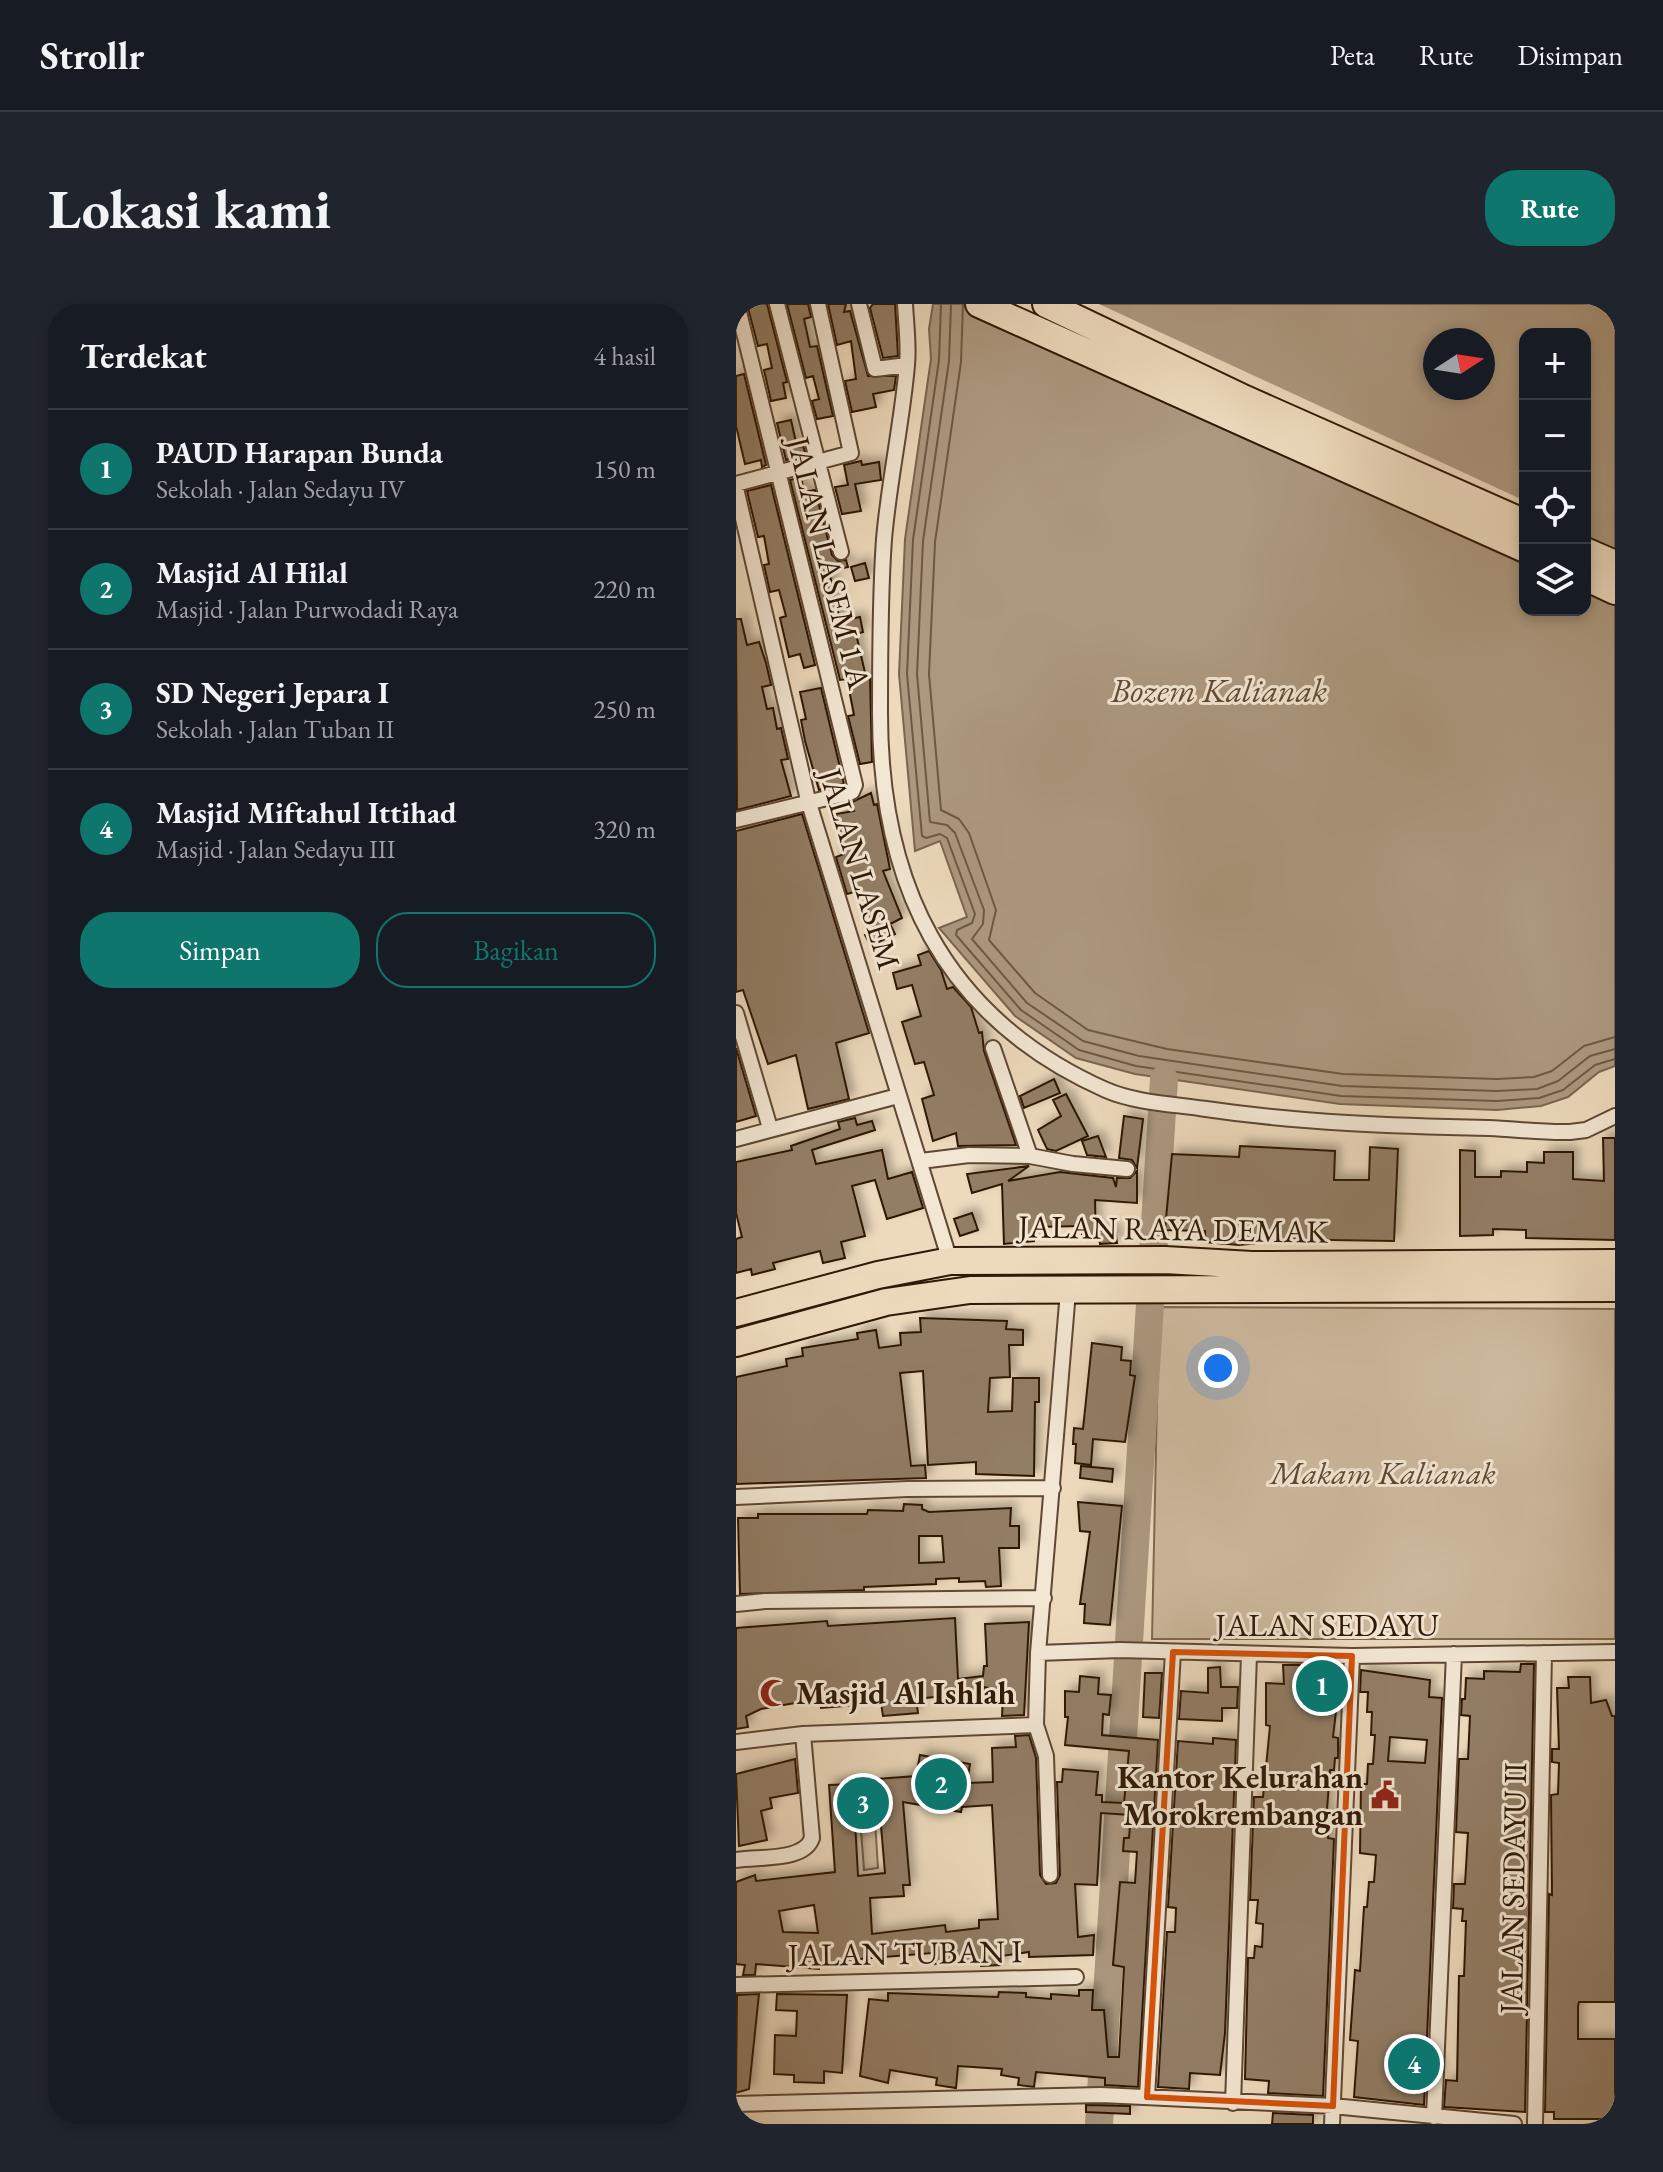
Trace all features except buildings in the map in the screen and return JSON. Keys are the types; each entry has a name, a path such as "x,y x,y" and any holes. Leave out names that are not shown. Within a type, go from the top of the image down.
{"highway":[{"path":"979,304 1519,546"},
{"path":"1046,304 1245,399 1519,520"},
{"path":"1591,554 1615,564"},
{"path":"1591,580 1615,591"},
{"name":"JALAN RAYA DEMAK","path":"736,1313 878,1275 950,1261 1165,1260 1278,1277 1615,1288"},
{"name":"JALAN RAYA DEMAK","path":"736,1343 932,1293 1164,1290 1278,1277 1615,1263"}],"street":[{"name":"JALAN LASEM 1 A","path":"737,304 854,781 852,792 808,800"},
{"path":"777,304 841,552"},
{"path":"736,486 846,457 851,447 818,304"},
{"path":"859,304 875,369 907,365"},
{"path":"905,304 907,365 884,541 880,712 885,801 907,890 920,920 952,969 1001,1025 1076,1075 1110,1092 1146,1101 1366,1127 1558,1133 1586,1130 1615,1116"},
{"name":"JALAN LASEM","path":"736,486 740,526 808,800 950,1261"},
{"path":"736,820 808,800"},
{"path":"736,1013 770,1128"},
{"path":"993,1048 1030,1156"},
{"path":"736,1139 898,1096"},
{"path":"921,1161 969,1155 1030,1156 1127,1169"},
{"path":"1050,1875 1046,1756 1036,1725 1038,1653 1068,1291"},
{"path":"736,1497 907,1489 1053,1488"},
{"path":"736,1604 765,1601 1044,1598"},
{"name":"JALAN SEDAYU","path":"1038,1653 1120,1650 1352,1656 1615,1652"},
{"path":"1147,2097 1173,1652"},
{"name":"JALAN SEDAYU II","path":"1535,2124 1544,1653"},
{"path":"1434,2117 1454,1654"},
{"path":"1233,2103 1249,1655"},
{"path":"1332,2124 1352,1656"},
{"path":"736,1742 803,1734 1036,1725"},
{"path":"736,1860 800,1853 810,1845 812,1838 803,1734"},
{"name":"JALAN TUBAN I","path":"736,1985 1076,1977"},
{"path":"736,2104 1101,2095 1333,2106 1514,2124"}],"highlighted area":[{"path":"1173,1652 1352,1656 1333,2106 1147,2097"}],"green space":[{"name":"Makam Kalianak","path":"1159,1307 1615,1309 1615,1639 1152,1639"},
{"path":"873,1790 878,1868 864,1870 858,1791"}],"water":[{"name":"Bozem Kalianak","path":"933,304 1615,304 1615,1066 1599,1072 1568,1097 1541,1106 1497,1110 1340,1104 1135,1074 1076,1058 1015,1016 939,928 967,917 940,841 915,851 899,674 905,539 931,359 929,329"}],"pier":[{"path":"966,304 1099,304 1519,498 1519,558"}],"waterway":[{"path":"1099,2124 1164,1079"}],"place":[{"name":"PAUD Harapan Bunda","path":"1322,1686"},
{"name":"Masjid Al Ishlah","path":"774,1693"},
{"name":"Masjid Al Hilal","path":"941,1784"},
{"name":"Kantor Kelurahan Morokrembangan","path":"1385,1795"},
{"name":"SD Negeri Jepara I","path":"863,1803"},
{"name":"Masjid Miftahul Ittihad","path":"1414,2064"}]}
